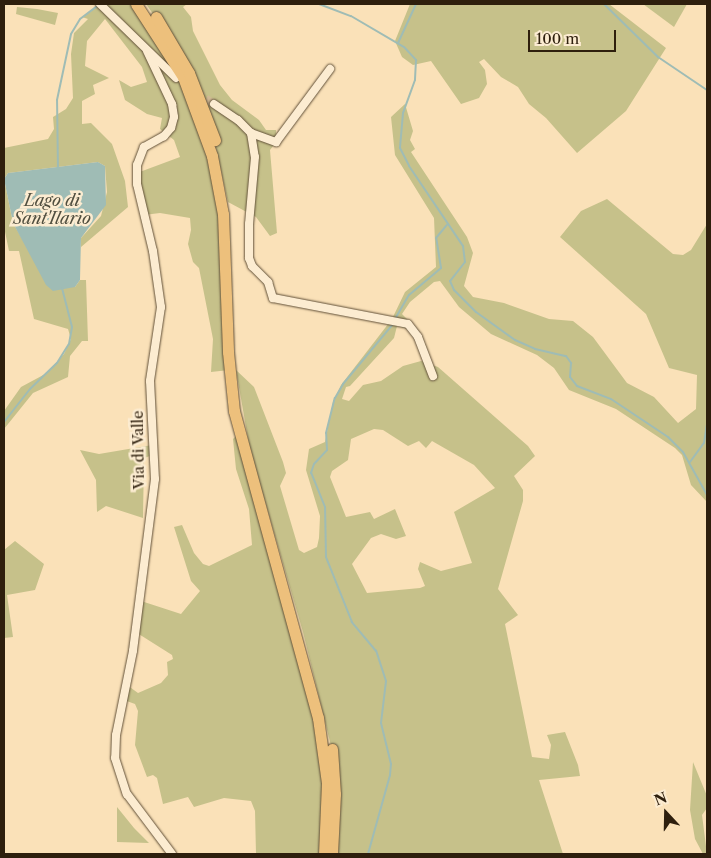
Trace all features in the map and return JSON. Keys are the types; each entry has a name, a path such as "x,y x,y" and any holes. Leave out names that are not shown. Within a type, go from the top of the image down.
{"highway":[{"path":"136,4 183,77 213,164 223,214 232,402 248,471 318,718 327,783 324,854"},
{"path":"146,4 189,73 219,155 230,215 238,394 250,450 303,632 331,746 335,794 332,854"}],"street":[{"path":"100,4 176,78"},
{"name":"Via di Valle","path":"147,51 172,104 174,117 171,128 164,136 144,147 138,165 137,184 153,251 161,307 150,381 155,479 133,651 116,735 116,758 127,794 172,854"},
{"path":"214,104 251,133 276,142 330,69"},
{"path":"251,133 255,157 248,231 250,258 252,266 268,282 273,298 408,324 418,337 433,376"}],"shaded area":[{"path":"100,4 136,4 171,55 218,188 229,370 211,372 213,339 199,268 193,262 188,244 191,230 190,218 160,213 144,215 137,173 180,157 174,140 160,129 162,118 147,114 125,100 119,80 131,87 147,82 142,67 105,19 87,41 85,66 109,78 93,85 95,94 82,101 82,124 91,123 112,144 125,181 128,207 81,247 81,238 101,216 107,192 105,166 98,162 8,173 4,179 4,148 48,139 54,129 53,117 66,109 73,98 71,54 74,33 88,19 82,17"},
{"path":"146,4 187,4 183,7 191,17 193,31 220,85 232,100 259,120 266,130 276,130 276,142 270,150 277,233 270,236 256,217 228,202 212,131 165,31"},
{"path":"410,4 609,4 666,48 626,111 577,153 546,118 529,104 518,87 501,77 484,59 479,62 485,70 487,84 479,98 461,104 431,61 413,65 402,57 395,41"},
{"path":"643,4 687,4 674,27"},
{"path":"17,7 58,13 55,25 16,14"},
{"path":"405,104 413,131 410,140 415,149 411,152 467,237 473,253 464,286 473,297 504,303 549,319 573,321 593,337 627,383 654,397 678,423 696,409 697,375 669,368 646,314 560,237 581,211 607,199 673,254 683,255 691,250 707,224 707,502 691,485 682,455 675,448 616,409 569,390 554,368 537,355 491,334 459,307 440,281 434,282 410,302 402,314 411,323 408,329 397,326 394,338 350,386 346,387 342,399 349,401 363,385 381,381 403,366 421,361 438,367 528,446 535,456 514,476 523,490 523,501 498,589 518,615 505,624 532,757 549,759 551,745 547,735 565,732 578,765 580,776 539,780 563,854 332,854 331,746 303,632 250,450 236,370 254,387 283,462 286,473 280,486 299,550 304,553 317,547 319,538 320,516 306,470 309,449 325,442 333,402 341,385 392,319 405,292 436,267 434,218 395,155 391,117","holes":["374,429 383,430 408,446 419,441 426,448 432,441 474,465 495,488 454,512 472,563 441,571 420,562 418,569 425,586 367,593 352,564 371,538 381,534 396,539 406,536 395,509 374,519 370,512 346,517 330,477 332,471 348,460 351,439"]},
{"path":"4,179 13,223 32,256 75,287 80,280 86,280 88,341 82,341 70,356 68,377 33,393 4,429 4,411 21,387 47,373 64,354 71,339 68,329 34,319 19,251 9,251 4,227"},
{"path":"239,433 324,750 324,854 256,854 255,811 251,801 224,798 194,807 188,797 163,804 157,778 153,775 147,777 135,745 138,711 135,704 124,700 127,685 138,693 161,683 168,675 167,662 173,659 172,655 134,631 138,600 181,614 200,591 191,581 174,527 182,525 194,553 203,564 209,566 252,545 249,509 236,469 233,439"},
{"path":"152,445 153,455 144,458 143,518 106,506 97,512 96,480 80,450 99,454"},
{"path":"15,541 44,564 35,590 7,595 13,637 4,638 4,550"},
{"path":"693,762 707,796 707,808 702,815 707,854 703,854 695,839 690,810"},
{"path":"117,807 134,828 149,843 117,842"}],"water":[{"name":"Lago di Sant'Ilario","path":"98,162 105,166 106,205 81,238 80,280 75,287 53,291 46,285 13,223 4,179 8,173"}],"waterway":[{"path":"319,4 351,16 404,47 416,60 415,80 403,113 400,148 409,166 463,246 465,262 450,281 454,290 476,312 515,340 535,349 566,356 571,363 570,377 577,386 611,399 668,437 683,452 707,495"},
{"path":"398,43 416,4"},
{"path":"604,4 658,57 707,90"},
{"path":"58,169 57,100 71,34 80,19 97,6"},
{"path":"395,319 409,295 441,268 436,238 447,225"},
{"path":"4,422 30,389 57,363 69,344 72,327 62,288"},
{"path":"368,854 390,775 391,764 381,723 386,681 376,651 352,622 326,557 325,507 311,473 314,464 327,450 326,433 335,398 343,384 393,324"},
{"path":"690,462 704,443 707,425"}],"tunnel":[{"path":"196,92 214,104"}]}
